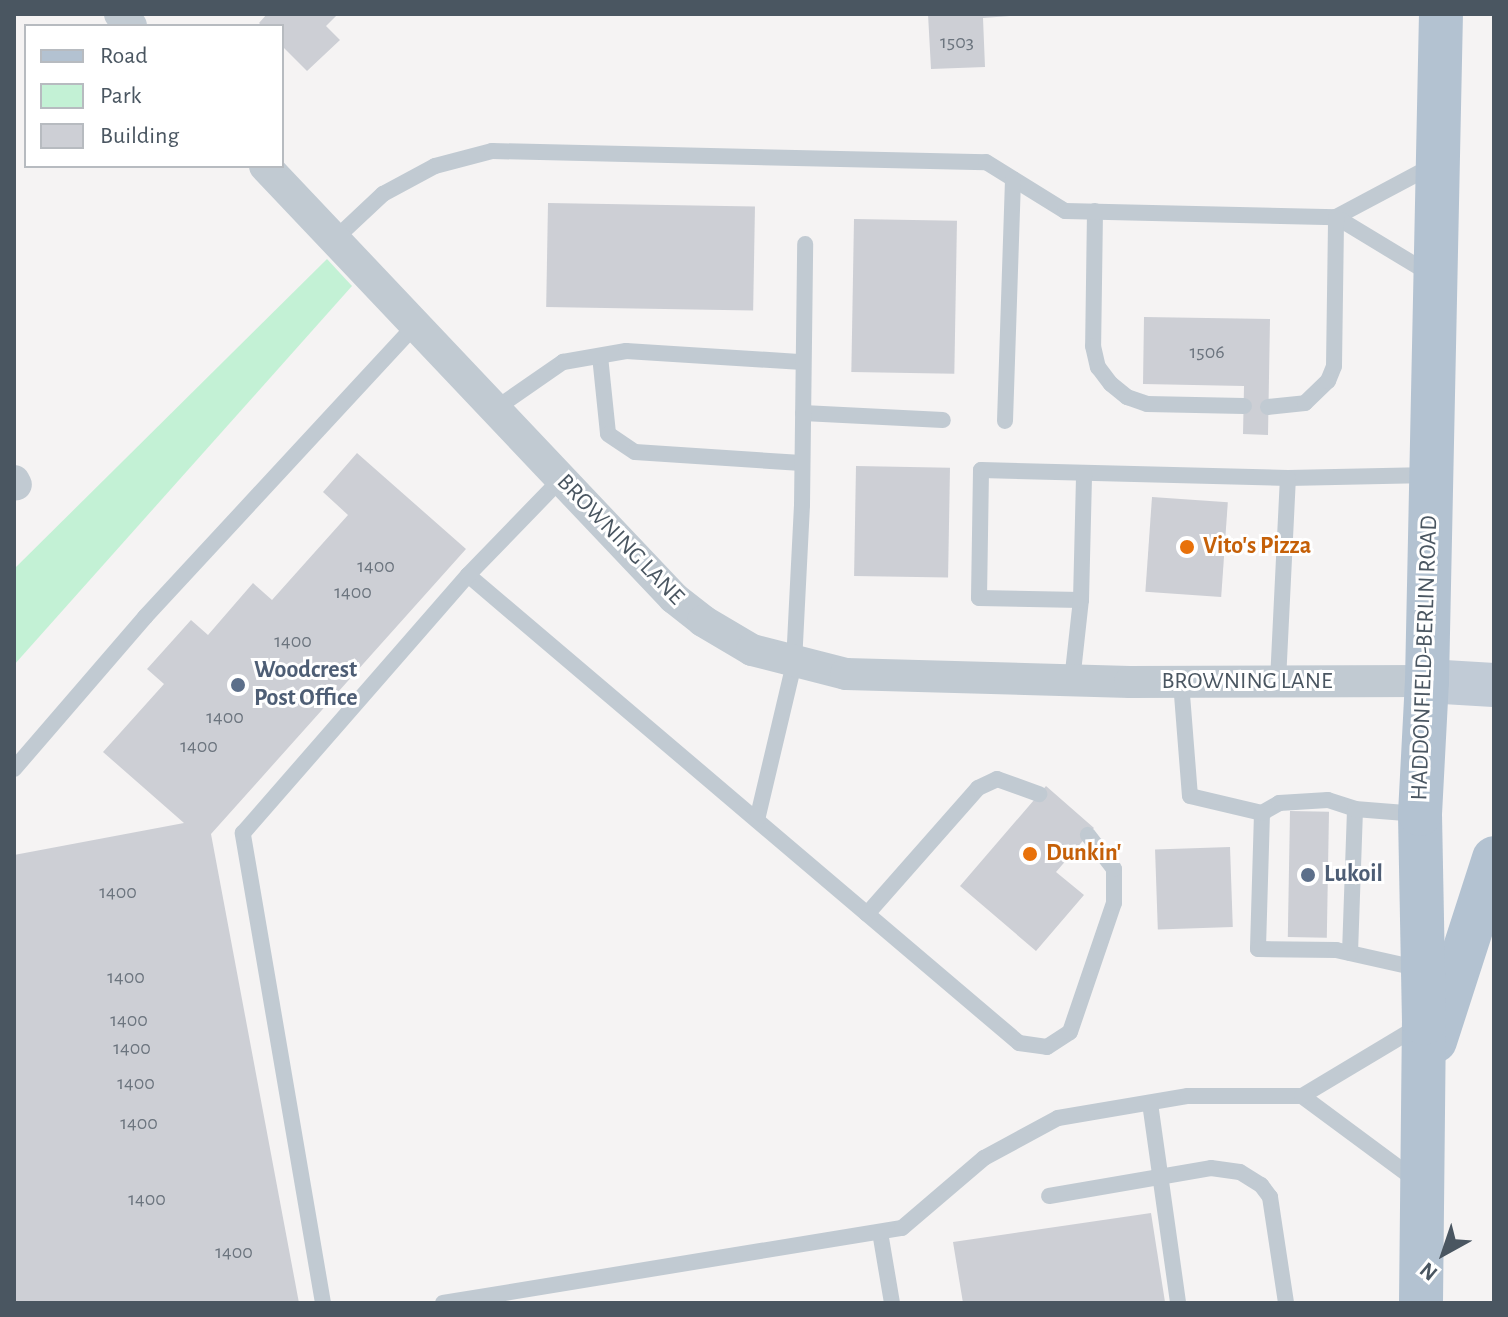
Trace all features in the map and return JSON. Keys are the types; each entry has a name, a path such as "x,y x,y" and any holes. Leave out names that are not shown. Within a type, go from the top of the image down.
{"main road":[{"name":"HADDONFIELD-BERLIN ROAD","path":"1421,1303 1424,1023 1420,814 1427,681 1441,14"},
{"path":"1427,681 1494,685"},
{"path":"1424,1077 1494,858"}],"street":[{"name":"BROWNING LANE","path":"267,168 674,598 703,621 752,650 846,674 1072,681 1427,681"}],"lane":[{"path":"335,239 396,187 435,166 492,151 986,162 1065,211 1336,217 1438,163"},
{"path":"1005,421 1013,179"},
{"path":"1095,211 1093,346 1098,367 1111,384 1127,397 1147,404 1244,406"},
{"path":"1336,217 1435,276"},
{"path":"1268,407 1305,403 1318,394 1334,366 1336,217"},
{"path":"757,820 794,663 802,463 805,244"},
{"path":"14,769 145,617 416,324"},
{"path":"495,409 563,362 626,351 803,362"},
{"path":"600,356 608,434 635,452 802,463"},
{"path":"803,413 943,420"},
{"path":"1081,600 979,598 981,470 1288,478 1430,475"},
{"path":"1072,681 1081,600 1084,473"},
{"path":"1278,681 1288,478"},
{"path":"323,1303 243,833 468,575 561,479"},
{"path":"468,575 1019,1043 1047,1047 1070,1032 1114,903 1114,869 1088,835"},
{"path":"1181,682 1190,796 1262,813 1279,803 1328,800 1355,809 1420,814"},
{"path":"867,914 978,788 997,779 1039,794"},
{"path":"1350,953 1355,809"},
{"path":"1262,813 1258,949 1350,953 1423,970"},
{"path":"443,1303 902,1228 984,1158 1058,1118 1188,1096 1302,1096 1424,1023"},
{"path":"1302,1096 1422,1185"},
{"path":"1150,1103 1178,1303"},
{"path":"1049,1196 1160,1176 1225,1168 1240,1172 1261,1185 1270,1197 1286,1303"},
{"path":"880,1232 892,1303"}],"green space":[{"path":"327,259 352,286 14,665 14,569"}],"building":[{"path":"267,14 338,14 326,26 340,40 307,71 284,48 284,24 259,23"},
{"path":"928,14 1010,16 983,18 985,67 931,69"},
{"path":"548,203 755,207 753,311 546,307"},
{"path":"854,219 957,221 954,374 851,372"},
{"path":"1144,317 1270,319 1268,435 1243,434 1244,386 1143,384"},
{"path":"357,453 466,549 211,834 299,1303 14,1303 14,855 184,823 103,752 164,684 147,669 191,620 208,635 253,583 272,600 348,515 323,492"},
{"path":"856,466 950,468 948,578 854,576"},
{"name":"Vito's Pizza","path":"1152,497 1228,502 1221,597 1145,592"},
{"name":"Dunkin'","path":"1046,786 1094,828 1056,872 1084,895 1036,951 960,886"},
{"name":"Lukoil","path":"1290,811 1329,812 1327,938 1288,937"},
{"path":"1230,847 1233,927 1158,930 1155,850"},
{"path":"1151,1213 1165,1302 963,1303 953,1242"}],"place":[{"name":"Vito's Pizza","path":"1187,547"},
{"name":"Woodcrest Post Office","path":"238,685"},
{"name":"Dunkin'","path":"1030,854"},
{"name":"Lukoil","path":"1308,875"}]}
